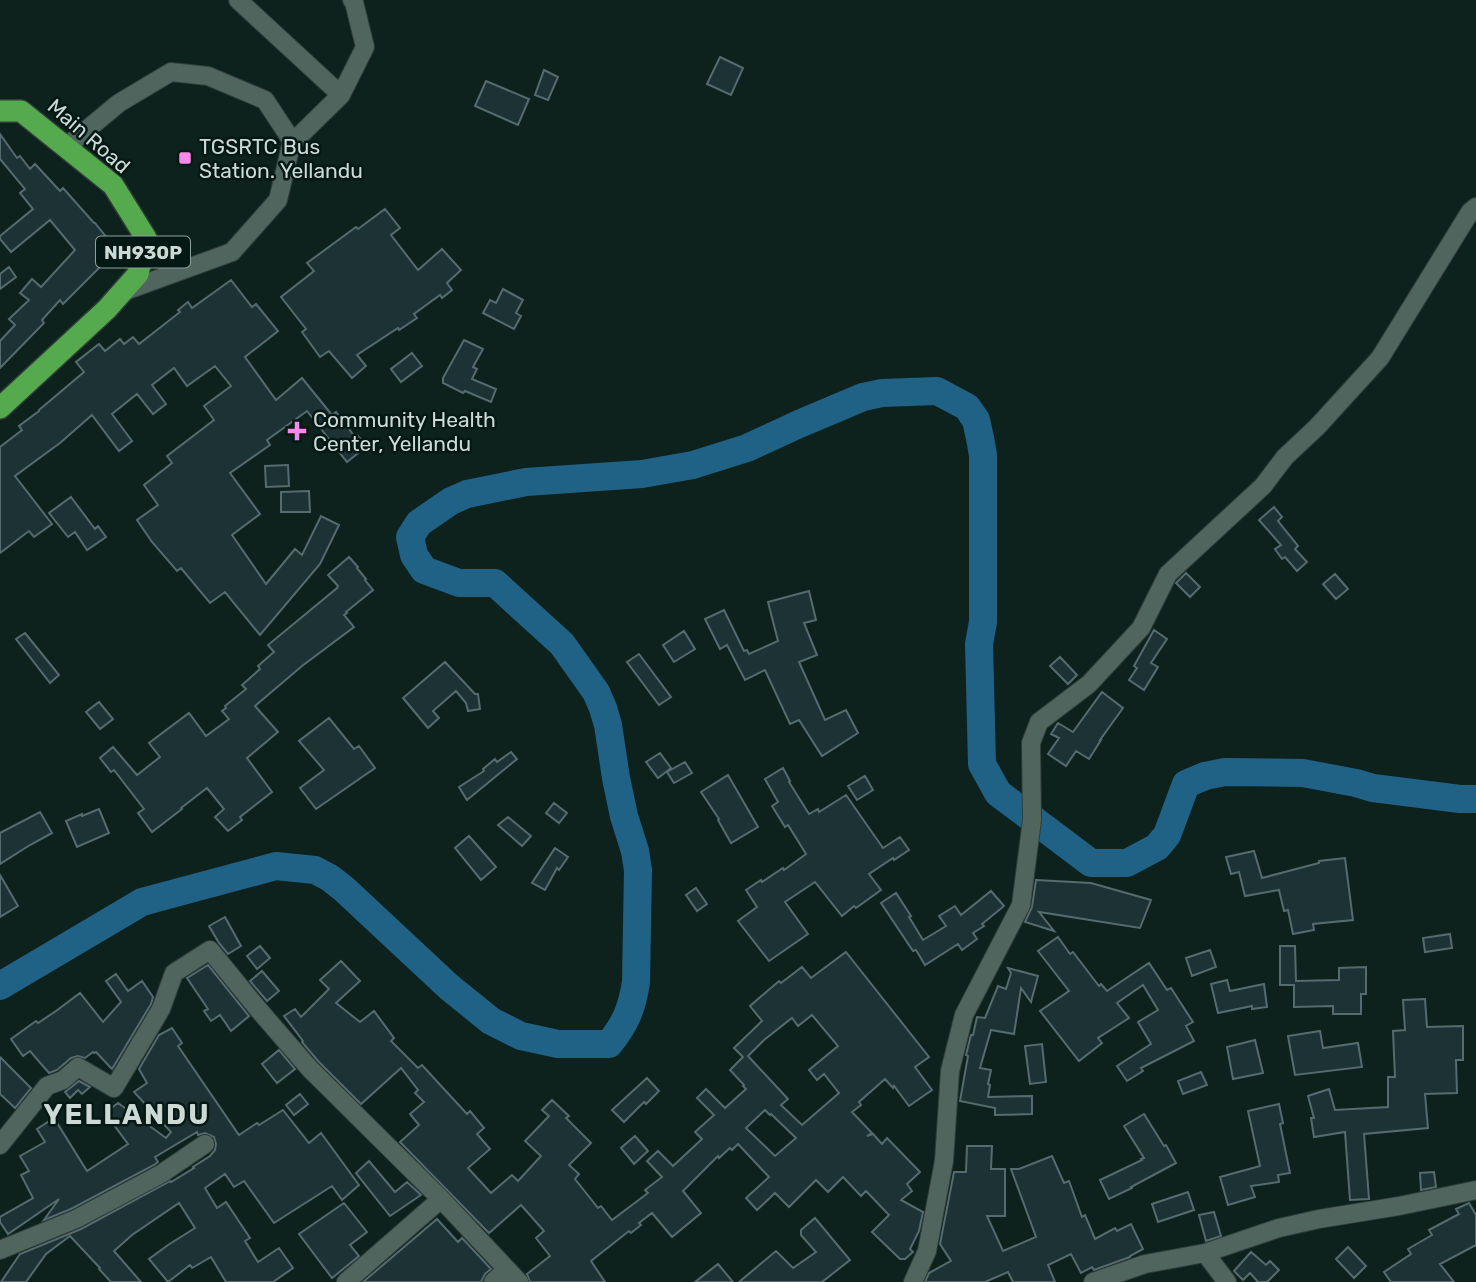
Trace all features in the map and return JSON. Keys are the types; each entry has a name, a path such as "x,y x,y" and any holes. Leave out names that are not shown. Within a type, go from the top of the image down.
{"highway":[{"name":"Main Road","path":"0,111 22,111 113,185 146,238 138,274 107,309 0,408"}],"street":[{"path":"238,0 341,95"},
{"path":"122,292 232,252 278,200 292,143 341,95 365,47 352,0"},
{"path":"66,147 119,103 171,72 208,76 265,100 292,143"},
{"path":"913,1282 927,1251 944,1161 950,1071 964,1015 1021,905 1032,820 1031,743 1039,722 1089,684 1141,628 1168,574 1263,486 1285,457 1317,427 1380,358 1470,212 1476,207"},
{"path":"0,1145 47,1086 63,1080 78,1067 114,1088 161,1009 174,973 210,950 310,1069 513,1275 493,1282"},
{"path":"0,1250 76,1219 161,1174 205,1144"},
{"path":"1094,1282 1145,1264 1205,1253 1279,1228 1476,1190"},
{"path":"346,1282 441,1199"},
{"path":"1205,1253 1227,1282"}],"building":[{"path":"720,57 743,68 731,95 707,84"},
{"path":"544,70 558,77 548,100 535,95"},
{"path":"486,81 529,99 518,125 475,106"},
{"path":"0,134 17,158 20,156 30,169 35,164 60,191 63,188 95,223 117,254 104,263 63,304 60,300 42,320 44,323 0,368 0,341 15,325 9,319 29,300 20,293 32,279 41,287 75,250 50,220 11,252 0,239 0,236 33,209 20,193 25,189 0,159"},
{"path":"385,209 400,228 391,235 418,270 442,249 461,270 447,283 452,290 442,298 440,295 414,314 417,318 357,355 366,366 352,378 329,351 320,357 302,332 306,329 281,297 314,271 307,263"},
{"path":"9,267 16,277 0,289 0,274"},
{"path":"231,280 252,307 256,304 278,331 245,357 276,400 302,378 332,415 336,412 355,437 357,435 367,446 347,462 307,411 267,440 270,445 230,473 260,514 232,535 266,584 295,549 302,555 321,516 339,525 320,564 260,635 225,592 210,603 181,568 177,571 137,520 158,505 144,485 172,463 167,456 214,420 204,406 231,386 215,366 187,386 174,368 152,385 166,404 153,414 137,394 112,414 132,441 119,451 92,415 15,476 52,524 34,537 29,531 0,553 0,447 22,430 19,426 84,372 76,362 99,344 105,351 120,339 124,344 133,337 139,344 180,312 178,310 188,302 192,308"},
{"path":"503,289 523,300 516,313 521,316 514,329 483,313 490,300 496,303"},
{"path":"464,340 483,349 473,367 477,369 472,379 496,389 491,402 443,383 443,378"},
{"path":"412,353 422,366 401,382 391,369"},
{"path":"288,465 289,486 266,487 265,466"},
{"path":"309,491 310,512 281,512 281,492"},
{"path":"71,497 95,529 98,526 106,537 87,550 75,532 68,537 49,513"},
{"path":"1274,507 1282,517 1278,521 1298,546 1295,549 1307,562 1297,571 1285,557 1282,559 1275,549 1281,545 1259,520"},
{"path":"349,557 373,590 344,615 354,627 255,706 278,732 247,758 272,792 240,817 242,820 228,831 215,817 224,809 207,788 152,832 138,813 144,809 114,770 111,772 100,758 113,747 137,775 160,757 149,743 189,713 206,736 229,719 222,711 246,689 242,685 274,652 268,645 337,588 328,575"},
{"path":"1186,573 1200,587 1190,597 1176,583"},
{"path":"1335,574 1348,589 1336,599 1323,584"},
{"path":"809,591 816,620 804,623 817,655 799,662 825,720 846,710 858,733 822,756 799,720 790,724 765,670 745,680 727,645 720,649 705,619 724,610 744,651 747,650 749,654 778,641 768,602"},
{"path":"1154,630 1167,639 1151,663 1158,667 1144,690 1129,680"},
{"path":"684,631 695,649 674,662 663,645"},
{"path":"25,633 59,675 50,683 16,639"},
{"path":"639,654 671,697 659,705 627,662"},
{"path":"1060,657 1077,675 1068,684 1050,666"},
{"path":"445,662 478,694 480,709 468,711 466,703 456,691 433,711 439,718 428,728 403,698"},
{"path":"1102,692 1123,708 1089,759 1076,751 1066,766 1048,754 1059,738 1051,734 1058,723 1073,732"},
{"path":"99,702 113,719 100,729 86,712"},
{"path":"329,718 354,749 359,746 375,768 316,809 300,788 324,770 299,741"},
{"path":"511,752 517,759 467,800 459,787 484,771 495,759 497,762"},
{"path":"660,753 671,768 658,778 646,762"},
{"path":"685,762 692,773 674,783 667,772"},
{"path":"783,768 809,814 818,809 819,812 846,795 883,848 900,837 909,850 869,874 881,890 842,916 815,882 785,902 808,934 769,961 738,921 757,907 746,890 783,868 784,870 806,854 772,806 778,802 765,779"},
{"path":"728,775 758,827 731,843 701,792"},
{"path":"865,776 873,790 857,800 848,786"},
{"path":"554,803 567,813 559,823 546,813"},
{"path":"99,809 109,833 77,847 66,821"},
{"path":"40,812 52,833 0,864 0,833"},
{"path":"508,817 531,836 522,846 498,825"},
{"path":"469,836 496,867 481,880 455,848"},
{"path":"555,848 568,857 559,870 557,868 545,890 532,883"},
{"path":"1254,851 1262,878 1319,861 1345,858 1353,920 1313,924 1314,930 1293,934 1288,910 1284,911 1279,890 1245,896 1239,872 1231,874 1226,857"},
{"path":"0,875 18,906 0,917"},
{"path":"1036,880 1091,883 1151,900 1140,928 1039,912 1054,931 1025,922 1032,907"},
{"path":"696,888 707,904 697,911 686,895"},
{"path":"991,891 1004,906 973,933 977,939 962,950 958,944 925,965 881,903 896,893 923,940 946,926 939,916 955,906 961,915"},
{"path":"225,917 241,946 228,954 209,926"},
{"path":"1450,934 1452,948 1425,952 1423,938"},
{"path":"1058,937 1099,986 1101,984 1107,991 1149,963 1167,990 1171,988 1193,1022 1186,1026 1194,1041 1141,1068 1143,1071 1127,1081 1117,1066 1151,1044 1138,1022 1158,1010 1143,985 1117,1003 1129,1018 1098,1038 1102,1043 1079,1061 1040,1011 1069,991 1038,951"},
{"path":"260,946 270,958 257,969 247,956"},
{"path":"1280,946 1295,946 1296,981 1339,980 1339,968 1366,967 1366,994 1361,994 1361,1014 1333,1014 1333,1006 1294,1007 1294,985 1280,985"},
{"path":"1210,950 1216,967 1192,976 1186,958"},
{"path":"846,952 929,1057 915,1067 932,1090 909,1106 885,1079 859,1102 861,1105 852,1112 872,1133 867,1136 873,1134 882,1144 887,1138 920,1172 907,1184 912,1191 901,1200 923,1212 919,1231 910,1249 913,1252 905,1259 900,1259 872,1232 889,1215 866,1191 861,1196 843,1177 828,1192 816,1180 789,1207 775,1193 757,1210 746,1198 769,1177 738,1144 719,1158 718,1156 683,1191 701,1213 672,1237 652,1213 631,1233 629,1231 591,1261 605,1282 530,1282 527,1274 550,1256 536,1238 544,1231 521,1205 489,1233 400,1142 419,1125 410,1114 424,1102 415,1093 418,1090 401,1068 361,1104 318,1061 284,1016 295,1009 301,1017 329,989 320,980 341,961 360,981 336,1003 360,1022 374,1011 394,1038 391,1041 418,1068 422,1065 467,1114 470,1111 484,1128 477,1134 490,1149 468,1168 491,1193 512,1175 518,1181 541,1156 525,1141 549,1116 542,1110 552,1100 591,1143 569,1165 579,1174 575,1179 598,1208 601,1206 612,1220 648,1193 645,1190 662,1177 647,1161 658,1151 673,1166 702,1139 695,1132 714,1115 697,1098 706,1089 725,1108 746,1089 730,1070 743,1057 734,1048 762,1021 750,1006 779,981 781,983 802,967 811,978","holes":["812,1015 838,1046 809,1070 817,1080 824,1074 839,1093 802,1125 781,1105 788,1099 748,1056 792,1018 798,1026","765,1110 796,1138 775,1156 746,1128"]},
{"path":"208,965 249,1016 231,1031 220,1015 211,1021 204,1011 208,1009 187,978"},
{"path":"1008,968 1038,976 1031,1002 1021,988 1014,1034 991,1030 980,1068 991,1070 988,1097 1032,1096 1032,1114 995,1115 995,1108 960,1101 968,1056 966,1055 977,1017 985,1018 998,986 1006,989 1011,973"},
{"path":"262,971 279,991 267,1001 250,981"},
{"path":"116,974 128,991 142,981 153,997 112,1069 96,1052 85,1058 71,1058 49,1073 30,1051 23,1056 11,1039 80,993 103,1022 121,1002 106,981"},
{"path":"1227,980 1230,991 1264,984 1267,1007 1252,1009 1252,1006 1218,1013 1211,984"},
{"path":"1425,999 1427,1027 1463,1026 1463,1060 1456,1060 1457,1093 1425,1094 1428,1128 1364,1134 1369,1199 1350,1200 1345,1132 1314,1137 1311,1118 1314,1118 1308,1096 1329,1089 1335,1110 1388,1107 1388,1077 1395,1077 1393,1031 1405,1030 1403,1000"},
{"path":"172,1028 182,1043 178,1046 239,1135 283,1110 309,1143 321,1133 359,1185 342,1200 332,1186 274,1223 244,1181 234,1187 225,1174 205,1188 217,1208 226,1202 250,1238 245,1241 258,1262 279,1248 293,1268 273,1282 226,1282 211,1257 192,1268 190,1265 168,1282 149,1259 195,1228 179,1203 132,1235 114,1251 141,1282 111,1282 70,1236 46,1254 26,1282 1,1282 20,1254 81,1229 171,1182 194,1168 215,1150 214,1137 205,1133 198,1135 197,1132 155,1157 158,1162 154,1165 71,1209 44,1220 59,1199 8,1234 0,1222 0,1217 33,1198 21,1175 29,1171 20,1156 45,1142 37,1129 54,1118 87,1171 128,1144 105,1113 118,1103 166,1138 171,1132 134,1092 147,1083 139,1069 159,1035"},
{"path":"1320,1031 1323,1048 1358,1043 1362,1067 1295,1075 1288,1036"},
{"path":"1255,1040 1263,1073 1233,1079 1227,1047"},
{"path":"1042,1044 1046,1082 1030,1084 1025,1046"},
{"path":"279,1050 295,1069 277,1083 262,1064"},
{"path":"0,1057 31,1088 15,1108 0,1094"},
{"path":"1201,1072 1207,1085 1183,1094 1178,1081"},
{"path":"647,1078 659,1091 624,1122 612,1110"},
{"path":"79,1081 90,1087 82,1094 78,1090 70,1098 65,1092"},
{"path":"300,1094 308,1104 294,1115 286,1105"},
{"path":"1279,1104 1283,1123 1280,1124 1290,1173 1278,1175 1279,1182 1251,1186 1255,1197 1228,1205 1220,1177 1260,1166 1248,1111"},
{"path":"1144,1114 1176,1163 1109,1199 1100,1180 1144,1158 1124,1126"},
{"path":"635,1136 648,1151 634,1164 621,1148"},
{"path":"967,1146 992,1146 991,1169 1005,1169 1005,1216 987,1216 1003,1251 1036,1237 1011,1169 1019,1169 1052,1156 1064,1183 1069,1181 1082,1217 1085,1215 1095,1239 1115,1228 1117,1231 1131,1224 1143,1249 1130,1257 1094,1270 1092,1267 1081,1273 1071,1254 1048,1265 1055,1282 1013,1282 1008,1272 985,1282 925,1282 929,1273 951,1261 940,1244 954,1172 966,1172"},
{"path":"369,1161 395,1192 407,1182 421,1195 390,1216 356,1173"},
{"path":"1434,1172 1436,1187 1421,1190 1420,1173"},
{"path":"1188,1192 1194,1210 1158,1222 1152,1204"},
{"path":"344,1203 367,1232 350,1245 359,1256 332,1278 299,1234"},
{"path":"1469,1203 1476,1215 1476,1245 1440,1264 1454,1282 1391,1282 1384,1272 1411,1254 1408,1249 1432,1235 1429,1230 1459,1214 1456,1209"},
{"path":"1214,1212 1221,1236 1206,1241 1199,1215"},
{"path":"815,1218 850,1260 822,1282 739,1282 776,1251 793,1268 816,1252 801,1235 801,1230"},
{"path":"437,1219 458,1242 462,1238 491,1269 481,1282 363,1282"},
{"path":"1348,1247 1366,1266 1354,1278 1336,1259"},
{"path":"1251,1252 1266,1265 1270,1261 1279,1270 1267,1282 1258,1282 1250,1273 1243,1280 1234,1271"},
{"path":"718,1264 733,1282 695,1282"}],"waterway":[{"path":"0,986 142,902 276,866 315,870 330,878 449,987 491,1021 521,1036 558,1044 609,1044 627,1015 636,982 638,870 624,816 603,708 596,692 562,644 495,583 459,583 424,570 414,555 410,537 419,523 451,501 467,494 526,482 642,474 693,465 747,448 863,397 882,393 937,391 967,407 976,420 983,455 983,622 979,644 982,764 998,793 1091,863 1127,863 1157,847 1167,835 1186,784 1225,772 1303,773 1373,788 1476,799"}],"place":[{"name":"TGSRTC Bus Station. Yellandu","path":"185,158"},
{"name":"Community Health Center, Yellandu","path":"297,431"}],"district":[{"name":"YELLANDU","path":"127,1114"}]}
